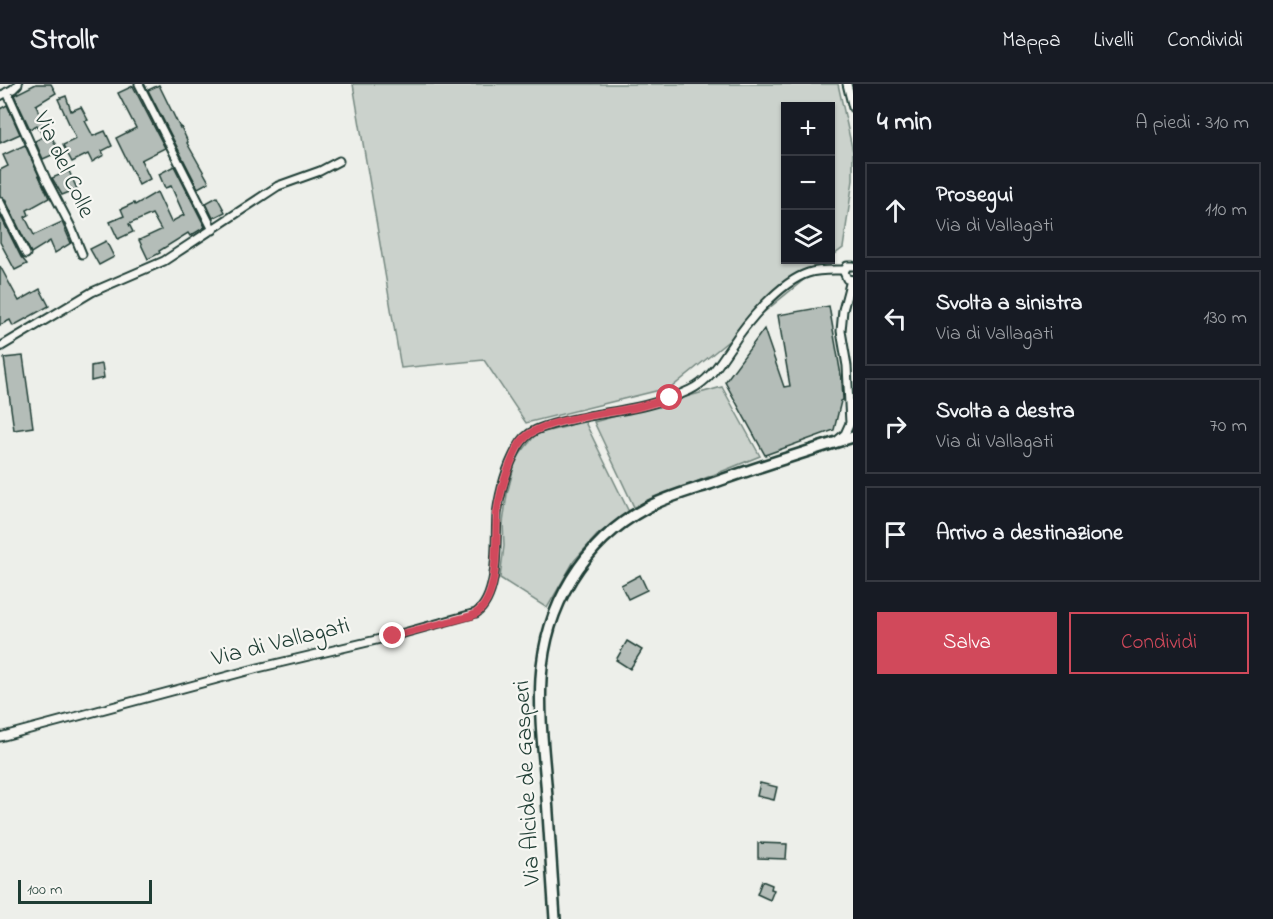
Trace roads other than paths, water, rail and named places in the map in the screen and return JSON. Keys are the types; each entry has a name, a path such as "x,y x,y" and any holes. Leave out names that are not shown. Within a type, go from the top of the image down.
{"street":[{"path":"4,94 18,84"},
{"path":"139,84 213,230"},
{"path":"847,84 853,108"},
{"name":"Via del Colle","path":"4,94 71,227 82,254"},
{"path":"0,347 92,292 165,261 278,186 320,171 339,161"},
{"path":"0,202 26,254"},
{"path":"837,442 852,424 842,324 852,280 845,277 844,270 847,266 853,266"},
{"name":"Via di Vallagati","path":"0,738 258,668 476,614 486,604 493,586 497,514 501,490 515,452 526,436 536,430 567,421 638,407 691,390 712,374 752,318 784,286 811,272 844,270"},
{"path":"847,366 853,380"},
{"name":"Via Alcide de Gasperi","path":"555,919 541,676 550,627 568,584 601,541 644,509 729,477 853,437"}]}
